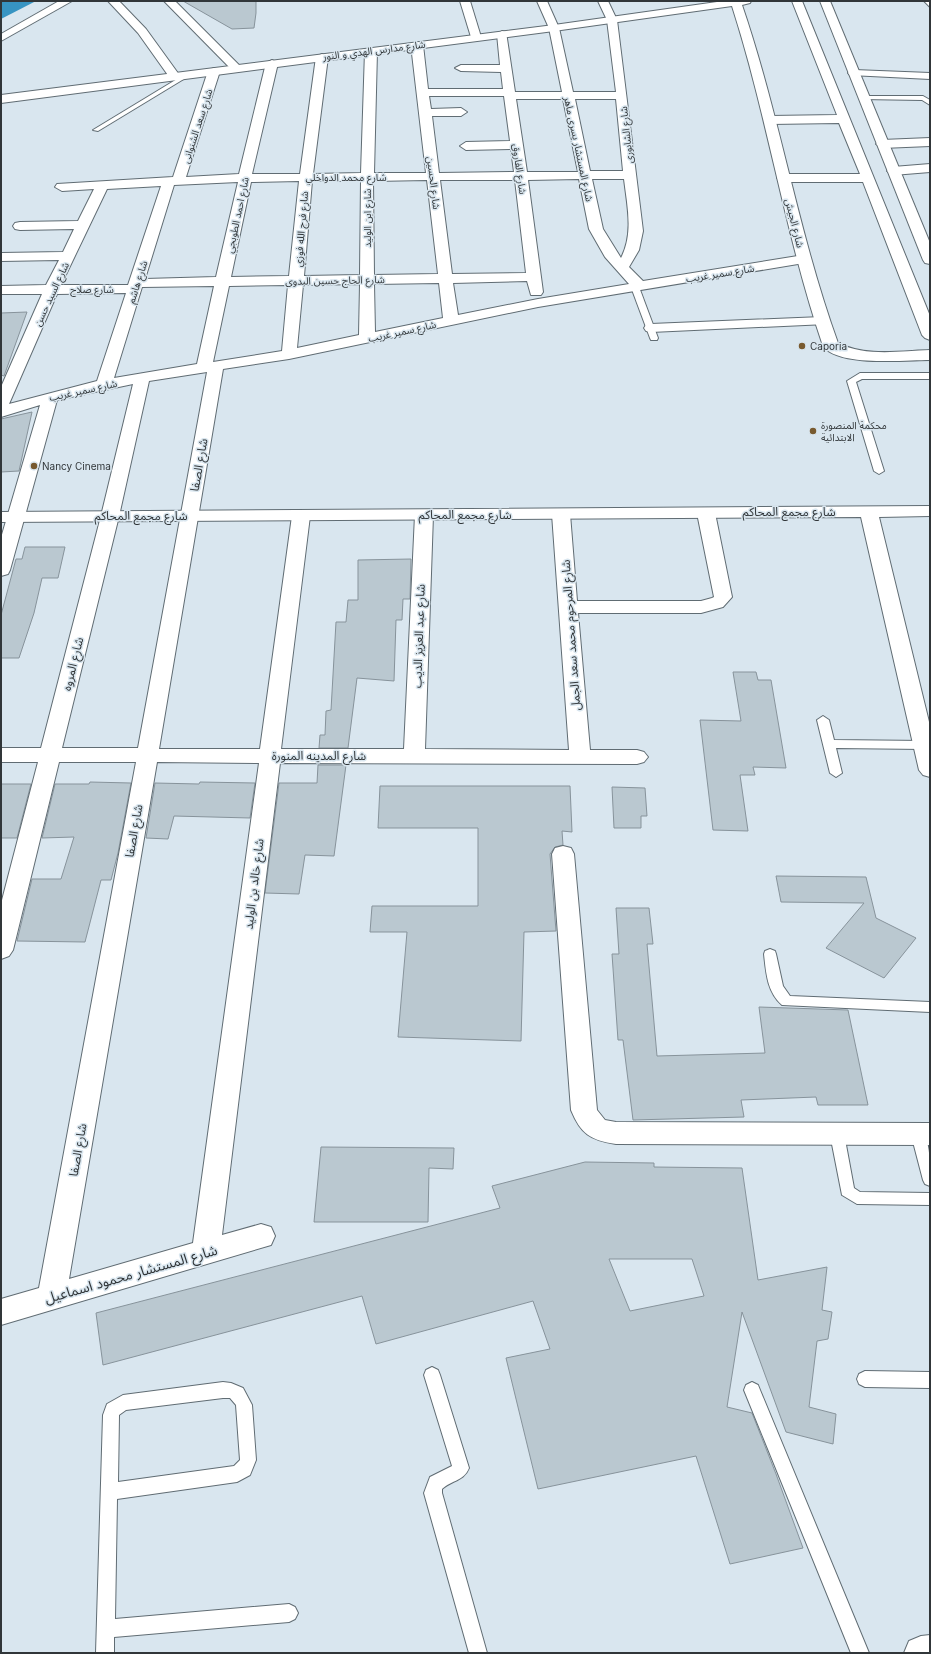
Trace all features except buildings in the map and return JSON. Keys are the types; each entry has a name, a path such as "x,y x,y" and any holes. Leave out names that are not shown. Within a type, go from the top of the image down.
{"street":[{"path":"1,38 67,1"},
{"path":"113,1 142,31 174,76"},
{"path":"170,2 182,1"},
{"path":"465,1 476,37"},
{"name":"شارع المستشار يسرى ماهر","path":"542,1 554,28 596,229 610,254 637,286"},
{"name":"شارع الشابورى","path":"602,1 612,20 622,96 636,230 635,243 630,255 622,267"},
{"path":"797,1 930,335"},
{"path":"825,1 854,73 860,103 882,144 930,260"},
{"path":"170,2 236,68"},
{"name":"شارع مدارس الهدي و النور","path":"1,99 554,28 739,2"},
{"name":"شارع الجيش","path":"739,2 804,259 831,346 845,353 864,356 930,355"},
{"path":"678,11 713,10 729,12 742,18"},
{"name":"شارع الفاروق","path":"502,34 538,303"},
{"name":"شارع الحسين","path":"417,45 450,321"},
{"name":"شارع ابن الوليد","path":"367,338 368,177 371,51"},
{"name":"شارع فرج الله فوزي","path":"289,354 306,177 322,57"},
{"name":"شارع احمد الطوبجي","path":"210,367 222,282 272,63"},
{"path":"461,68 506,69"},
{"name":"شارع سعد الشنوانى","path":"174,180 214,71"},
{"path":"854,73 930,76"},
{"path":"422,92 622,96"},
{"path":"833,92 848,95 860,103"},
{"path":"770,120 841,114 860,103"},
{"path":"425,113 461,112"},
{"path":"882,144 930,142"},
{"path":"466,146 516,145"},
{"path":"893,171 930,168"},
{"name":"شارع محمد الدواخلي","path":"62,187 174,180 245,178 630,175"},
{"path":"783,178 867,178"},
{"name":"شارع هاشم","path":"104,384 136,286 174,180"},
{"name":"شارع السيد حسن","path":"1,405 52,290 103,184"},
{"path":"20,226 83,225"},
{"path":"1,257 68,256"},
{"name":"شارع سمير غريب","path":"1,412 50,397 104,384 289,354 538,303 804,259"},
{"name":"شارع الحاج حسين البدوى","path":"136,286 222,282 534,277"},
{"name":"شارع صلاح","path":"1,290 52,290 136,286"},
{"path":"653,333 822,321"},
{"name":"شارع الصفا","path":"52,1297 190,516 210,367"},
{"name":"شارع المروه","path":"1,950 110,516 142,378"},
{"path":"1,570 8,517 50,397"},
{"name":"شارع مجمع المحاكم","path":"8,517 930,511"},
{"path":"869,512 927,745 930,770"},
{"path":"568,607 701,607 711,606 719,602 723,597 706,513"},
{"name":"شارع المرحوم محمد سعد الجمل","path":"561,514 580,757"},
{"name":"شارع عبد العزيز الديب","path":"414,757 424,515"},
{"name":"شارع خالد بن الوليد","path":"206,1252 301,516"},
{"name":"شارع المدينه المنورة","path":"1,755 637,757"},
{"path":"563,854 584,1110 588,1122 600,1131 616,1133 924,1134"},
{"name":"شارع المستشار محمود اسماعيل","path":"1,1312 261,1236"},
{"path":"921,1653 930,1652"}],"lane":[{"path":"927,1 930,5"},
{"path":"96,130 189,74"},
{"path":"860,103 923,98 930,103"},
{"path":"637,286 653,333"},
{"path":"879,471 851,381 860,376 930,376"},
{"path":"823,720 836,773"},
{"path":"829,744 927,745"},
{"path":"770,954 777,990 780,996 787,1001 930,1007"},
{"path":"837,1134 847,1191 852,1195 857,1198 930,1199"},
{"path":"924,1134 930,1180"},
{"path":"432,1375 461,1465 459,1471 437,1480 433,1488 433,1493 478,1653"},
{"path":"865,1379 930,1380"},
{"path":"105,1653 111,1414 118,1406 122,1404 223,1390 231,1390 238,1394 242,1399 248,1460 244,1468 237,1474 110,1492"},
{"path":"752,1390 860,1653"},
{"path":"106,1629 289,1612"}],"water":[{"path":"1,1 36,1 1,19"}],"place":[{"name":"Caporia","path":"802,346"},
{"name":"محكمة المنصورة الابتدائية","path":"813,431"},
{"name":"Nancy Cinema","path":"34,466"}]}
